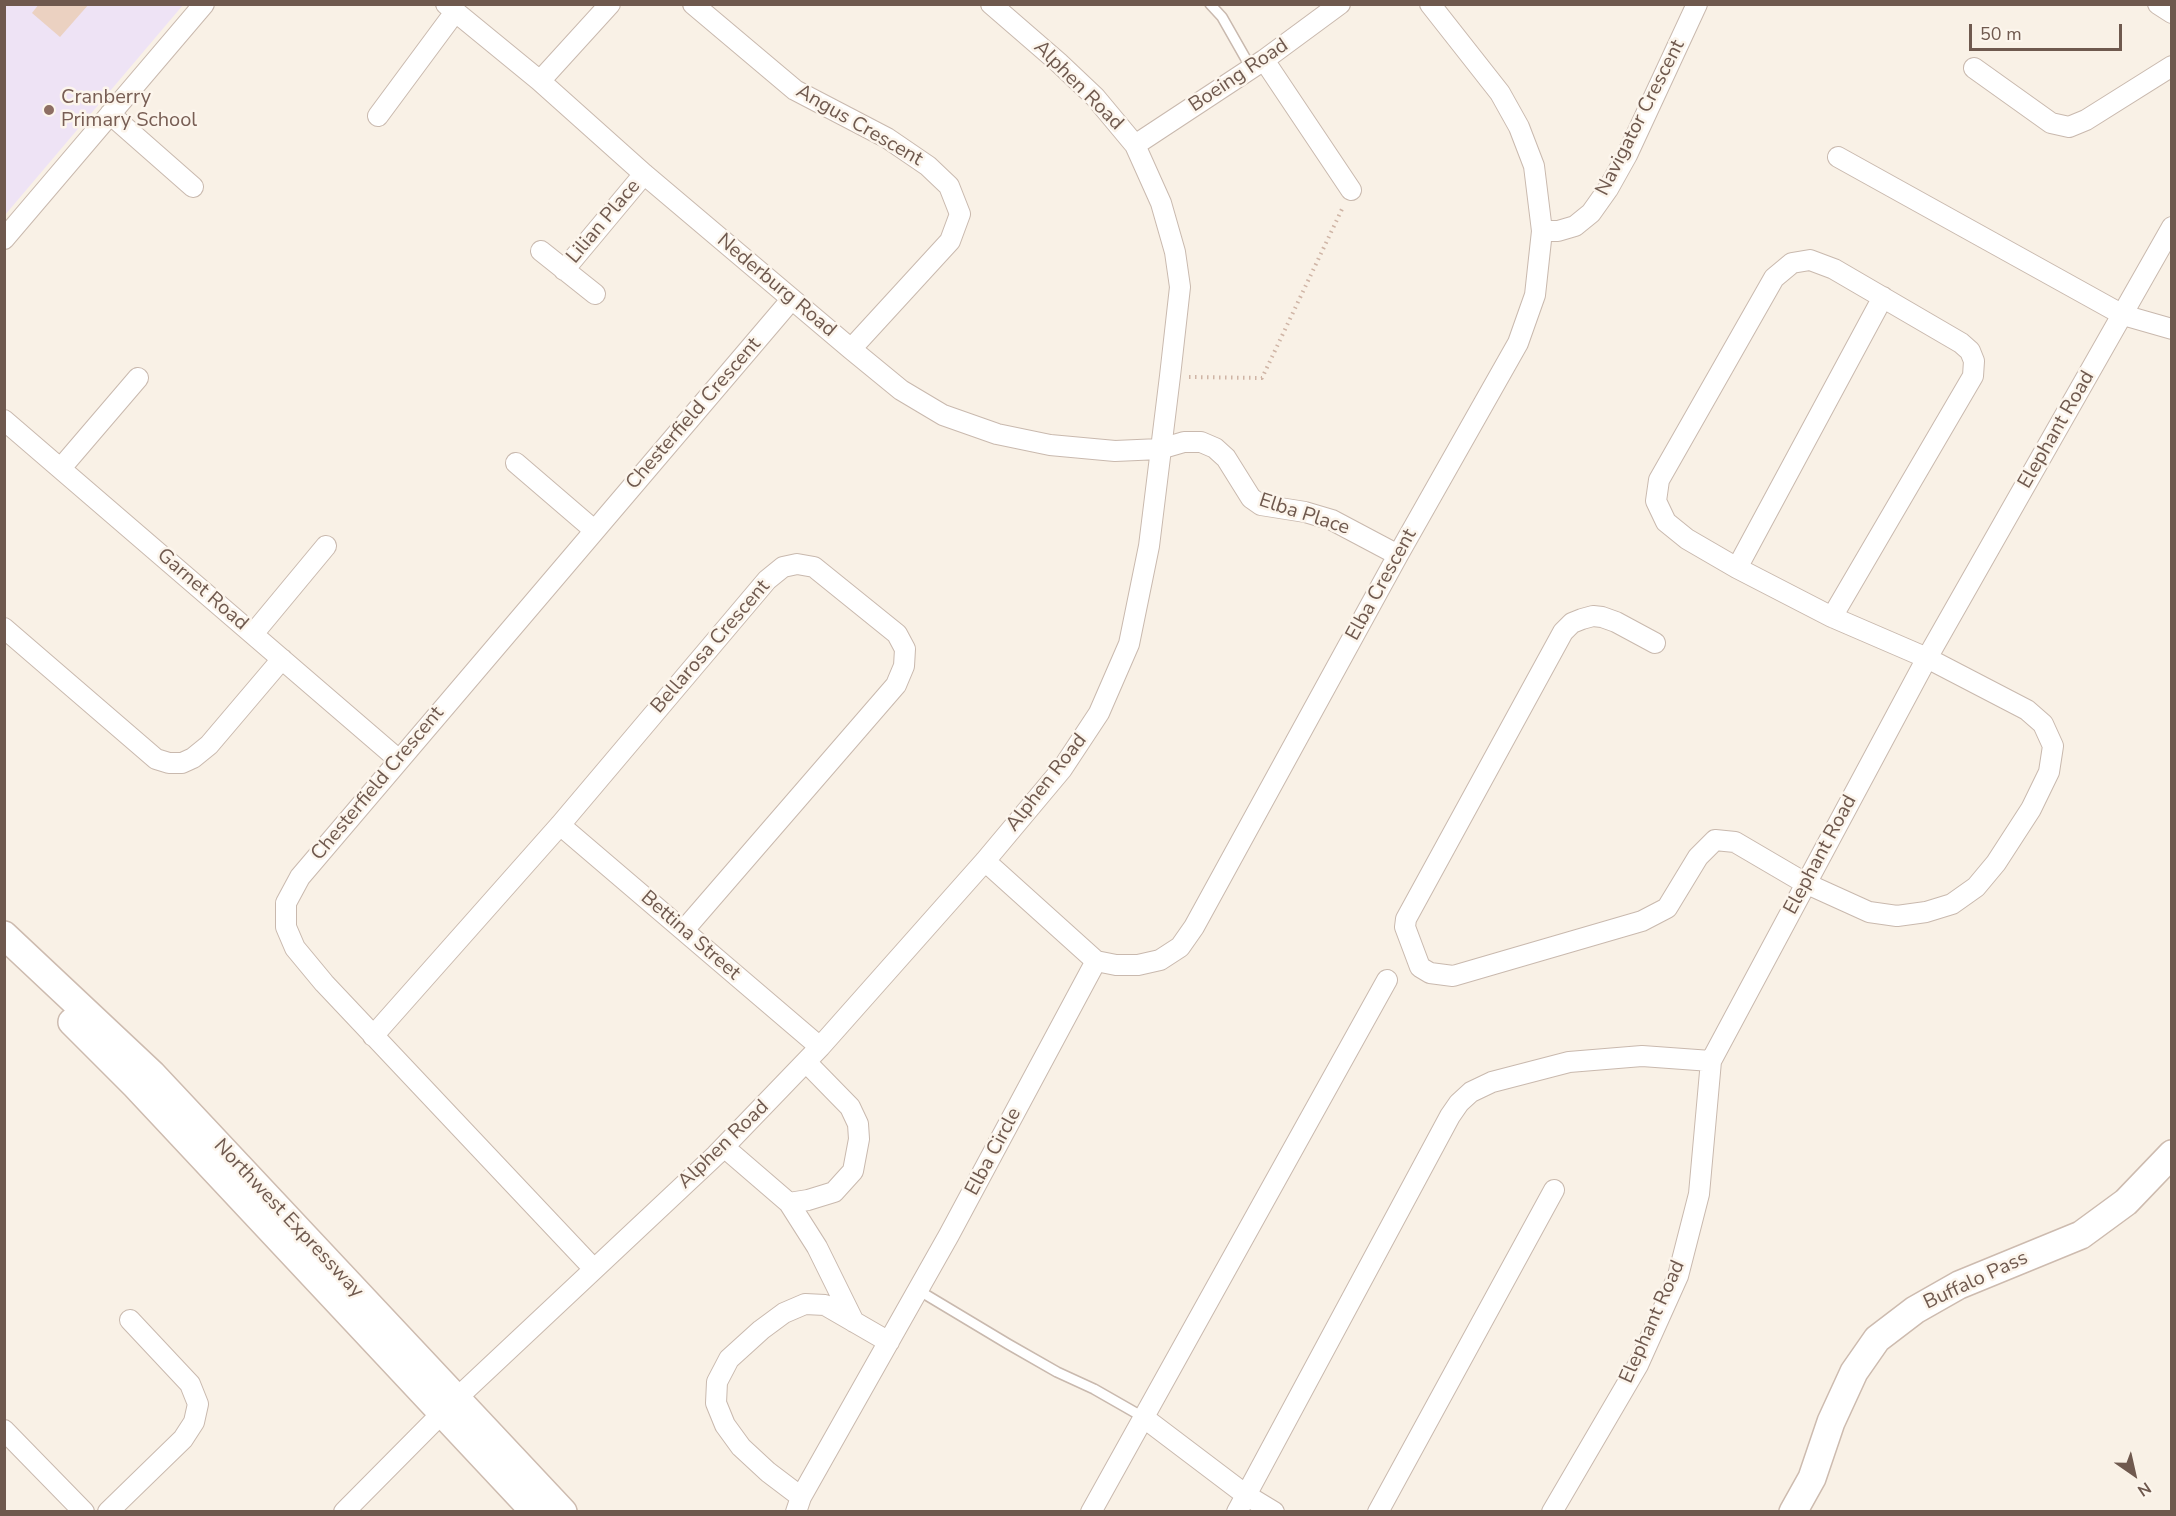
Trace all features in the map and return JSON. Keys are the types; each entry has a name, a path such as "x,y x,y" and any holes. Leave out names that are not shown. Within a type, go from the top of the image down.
{"main road":[{"name":"Northwest Expressway","path":"4,935 152,1074 450,1406 535,1512"},
{"name":"Northwest Expressway","path":"4,957 32,981 450,1406 563,1512"},
{"name":"Buffalo Pass","path":"1794,1512 1812,1478 1831,1422 1854,1372 1877,1339 1915,1310 1959,1285 2081,1235 2126,1202 2172,1154"}],"street":[{"path":"4,239 204,4"},
{"path":"540,81 609,4"},
{"name":"Angus Crescent","path":"693,4 795,90 887,138 928,166 949,186 960,214 950,241 851,349"},
{"name":"Alphen Road","path":"344,1512 593,1268 724,1147 820,1047 985,861 1062,769 1099,713 1129,644 1149,546 1170,376 1180,287 1175,252 1161,203 1135,145 1095,97 991,4"},
{"name":"Boeing Road","path":"1135,145 1258,64 1340,4"},
{"name":"Elba Crescent","path":"1096,961 1116,965 1138,965 1160,960 1180,947 1194,927 1398,555 1518,343 1535,295 1542,231 1534,166 1519,127 1500,93 1430,4"},
{"path":"1681,4 1688,24"},
{"name":"Navigator Crescent","path":"1542,231 1558,231 1575,226 1591,213 1608,189 1627,155 1697,4"},
{"path":"2158,4 2172,13"},
{"path":"378,116 450,8"},
{"name":"Nederburg Road","path":"450,8 540,81 791,300 901,390 943,415 997,434 1050,445 1104,450 1161,449"},
{"path":"1258,64 1351,190"},
{"path":"1974,68 2052,123 2069,126 2086,120 2172,66"},
{"path":"110,114 193,187"},
{"path":"1838,157 2123,315 2172,330"},
{"name":"Lilian Place","path":"564,270 644,174"},
{"name":"Elephant Road","path":"1552,1512 1638,1365 1678,1276 1700,1194 1711,1061 1927,658 2172,227"},
{"name":"Lilian Place","path":"541,251 595,294"},
{"path":"1655,643 1602,617 1593,616 1581,619 1572,623 1563,632 1406,919 1405,927 1420,967 1430,973 1453,976 1642,921 1667,908 1698,857 1715,840 1735,842 1805,883 1869,912 1897,916 1926,912 1952,904 1976,887 1996,863 2031,809 2049,772 2053,746 2043,724 2027,710 1927,658 1832,618 1737,568 1687,538 1666,522 1656,501 1659,480 1774,279 1792,263 1810,260 1834,269 1961,342 1970,351 1974,361 1973,376 1832,618"},
{"path":"1737,568 1883,297"},
{"name":"Chesterfield Crescent","path":"593,1268 324,983 295,948 286,927 286,903 300,877 791,300"},
{"path":"62,468 138,378"},
{"name":"Garnet Road","path":"4,420 399,760"},
{"name":"Elba Place","path":"1161,449 1184,442 1202,442 1215,448 1226,458 1251,498 1261,505 1305,512 1332,520 1398,555"},
{"path":"516,463 594,530"},
{"path":"253,634 326,546"},
{"name":"Bellarosa Crescent","path":"373,1036 560,825 767,580 783,567 797,564 814,567 897,634 905,649 904,666 896,685 684,930"},
{"path":"4,628 156,759 169,763 182,763 194,758 209,745 282,659"},
{"name":"Bettina Street","path":"560,825 820,1047"},
{"path":"985,861 1096,961"},
{"name":"Elba Circle","path":"889,1342 825,1305 805,1304 784,1313 729,1359 717,1382 716,1403 730,1432 741,1447 799,1504 918,1290 1096,961"},
{"path":"1091,1512 1387,980"},
{"path":"1241,1504 1459,1103 1471,1092 1492,1082 1569,1062 1642,1056 1711,1061"},
{"path":"789,1203 834,1192 853,1171 859,1139 858,1124 850,1107 806,1062"},
{"path":"724,1147 789,1203 817,1247 854,1322"},
{"path":"1378,1512 1554,1190"},
{"path":"108,1512 183,1439 194,1422 198,1404 190,1384 130,1320"},
{"path":"1143,1418 1241,1504 1274,1512"},
{"path":"4,1430 84,1512"}],"lane":[{"path":"1210,4 1258,64"},
{"path":"918,1290 1057,1372 1094,1389 1143,1418"}],"path":[{"path":"1170,376 1262,378 1351,190"}],"shaded area":[{"name":"Cranberry Primary School","path":"5,5 183,5 5,215"}],"building":[{"path":"39,4 89,4 60,37 32,13"}],"place":[{"name":"Cranberry Primary School","path":"49,110"}]}
